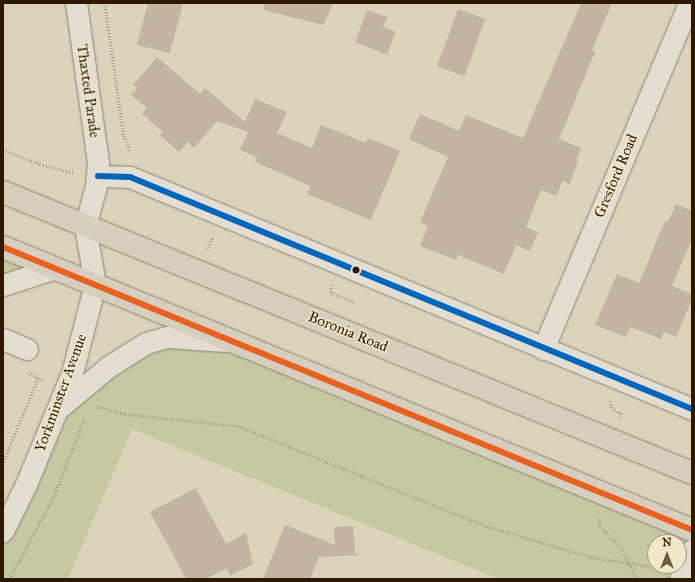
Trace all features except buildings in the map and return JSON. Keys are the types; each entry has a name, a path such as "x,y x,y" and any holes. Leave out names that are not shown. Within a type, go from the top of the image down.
{"main road":[{"name":"Boronia Road","path":"3,192 692,473"},
{"path":"3,247 692,530"}],"street":[{"name":"Thaxted Parade","path":"76,3 98,176 85,226"},
{"name":"Gresford Road","path":"543,349 689,3"},
{"path":"98,176 130,177 543,349 692,409"},
{"name":"Yorkminster Avenue","path":"3,531 28,482 58,409 79,351 95,284 85,226"},
{"path":"3,285 55,268"},
{"path":"58,409 108,367 146,343 167,337 235,342"},
{"path":"3,339 28,349"},
{"path":"680,579 692,550"}],"path":[{"path":"105,3 124,136 128,150"},
{"path":"3,150 43,165 76,173"},
{"path":"205,257 214,232"},
{"path":"3,462 38,378 45,382"},
{"path":"609,399 612,408 622,414 620,422"},
{"path":"91,404 125,414 238,426 483,525 590,557 647,566"},
{"path":"9,579 54,496 86,416"},
{"path":"599,518 600,526 612,536 631,563 637,579"}],"green space":[{"path":"3,247 55,268 3,285"},
{"path":"235,342 692,530 692,579 499,579 132,429 68,579 3,579 3,531 58,409 146,343"}],"transit line":[{"path":"98,176 130,177 692,409"},
{"path":"3,247 692,530"}]}
